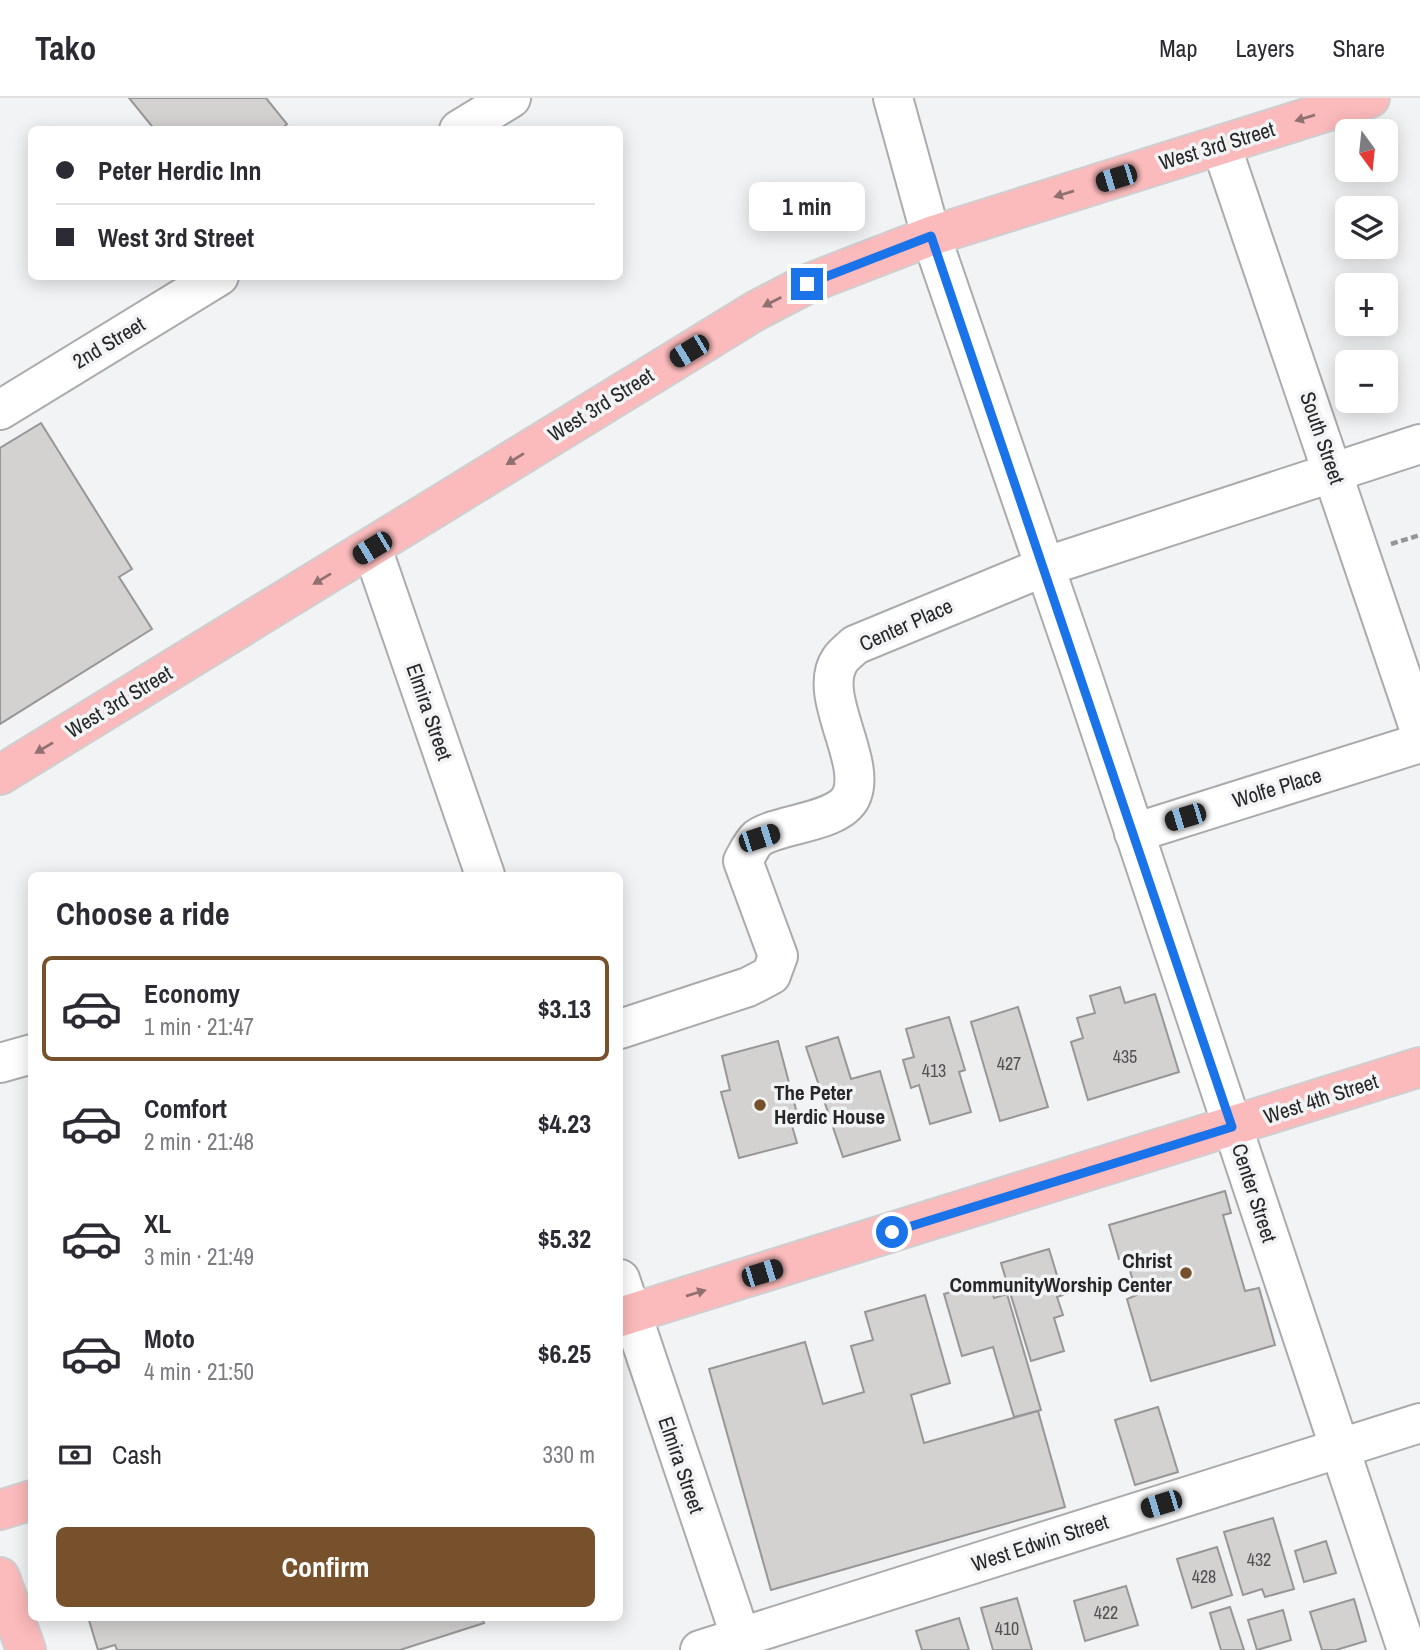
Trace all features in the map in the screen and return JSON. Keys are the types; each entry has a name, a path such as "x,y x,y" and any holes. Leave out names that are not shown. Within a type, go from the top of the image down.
{"main road":[{"name":"West 3rd Street","path":"0,775 757,310 807,284 931,236 1370,98"},
{"name":"West 4th Street","path":"623,1303 1232,1127 1420,1067"},
{"path":"0,1510 28,1501"},
{"path":"0,1577 26,1650"}],"street":[{"path":"466,126 511,98"},
{"name":"Center Street","path":"892,98 931,236 1134,833 1402,1644"},
{"name":"South Street","path":"1221,145 1420,731"},
{"name":"2nd Street","path":"0,410 212,280"},
{"name":"Center Place","path":"623,1028 748,987 771,975 778,956 743,860 759,838 821,817 843,806 851,798 855,781 835,694 835,671 840,660 866,639 1044,567 1420,444"},
{"name":"Elmira Street","path":"372,548 484,872"},
{"name":"Wolfe Place","path":"1134,833 1420,743"},
{"path":"0,1063 28,1055"},
{"name":"Elmira Street","path":"623,1303 743,1644"},
{"name":"West Edwin Street","path":"700,1650 743,1644 1420,1423"}],"building":[{"path":"129,98 266,98 287,124 285,126 152,126"},
{"path":"41,423 132,569 119,577 152,629 0,724 0,448"},
{"path":"1120,987 1125,1003 1155,994 1179,1072 1088,1100 1071,1042 1083,1038 1077,1018 1095,1013 1090,996"},
{"path":"1018,1007 1048,1107 1000,1121 971,1022"},
{"path":"949,1017 965,1070 959,1072 971,1112 930,1124 919,1085 911,1088 903,1060 914,1057 906,1029"},
{"path":"838,1037 851,1079 880,1071 900,1140 843,1157 806,1047"},
{"name":"The Peter Herdic House","path":"778,1041 798,1117 790,1119 797,1143 739,1158 721,1092 730,1090 722,1056"},
{"name":"Christ CommunityWorship Center","path":"1225,1191 1231,1213 1223,1215 1245,1291 1259,1288 1275,1345 1151,1381 1127,1299 1137,1295 1126,1257 1119,1259 1109,1225"},
{"path":"1049,1249 1063,1295 1057,1297 1063,1315 1054,1318 1064,1351 1031,1361 1001,1263"},
{"path":"989,1281 994,1298 1007,1294 1041,1410 1014,1417 993,1347 962,1356 944,1294"},
{"path":"925,1295 950,1383 911,1395 924,1443 1038,1411 1065,1507 771,1590 709,1369 805,1342 823,1404 864,1392 851,1346 873,1340 865,1312"},
{"path":"1158,1407 1178,1472 1135,1485 1115,1420"},
{"path":"1273,1518 1294,1589 1265,1597 1262,1589 1243,1595 1224,1532"},
{"path":"1326,1541 1336,1573 1304,1582 1295,1551"},
{"path":"1217,1547 1232,1595 1192,1608 1177,1559"},
{"path":"1126,1586 1138,1625 1085,1641 1074,1601"},
{"path":"1017,1598 1032,1650 993,1650 981,1608"},
{"path":"1354,1599 1366,1641 1336,1650 1322,1650 1310,1612"},
{"path":"1230,1607 1244,1650 1221,1650 1210,1613"},
{"path":"1283,1610 1291,1640 1257,1650 1248,1620"},
{"path":"959,1618 969,1650 922,1650 916,1631"},
{"path":"89,1621 484,1623 400,1650 117,1650 115,1645 98,1650"}],"place":[{"name":"The Peter Herdic House","path":"760,1105"},
{"name":"Christ CommunityWorship Center","path":"1186,1273"}],"route":[{"path":"807,284 931,236 1081,672 1232,1127 892,1232"}]}
